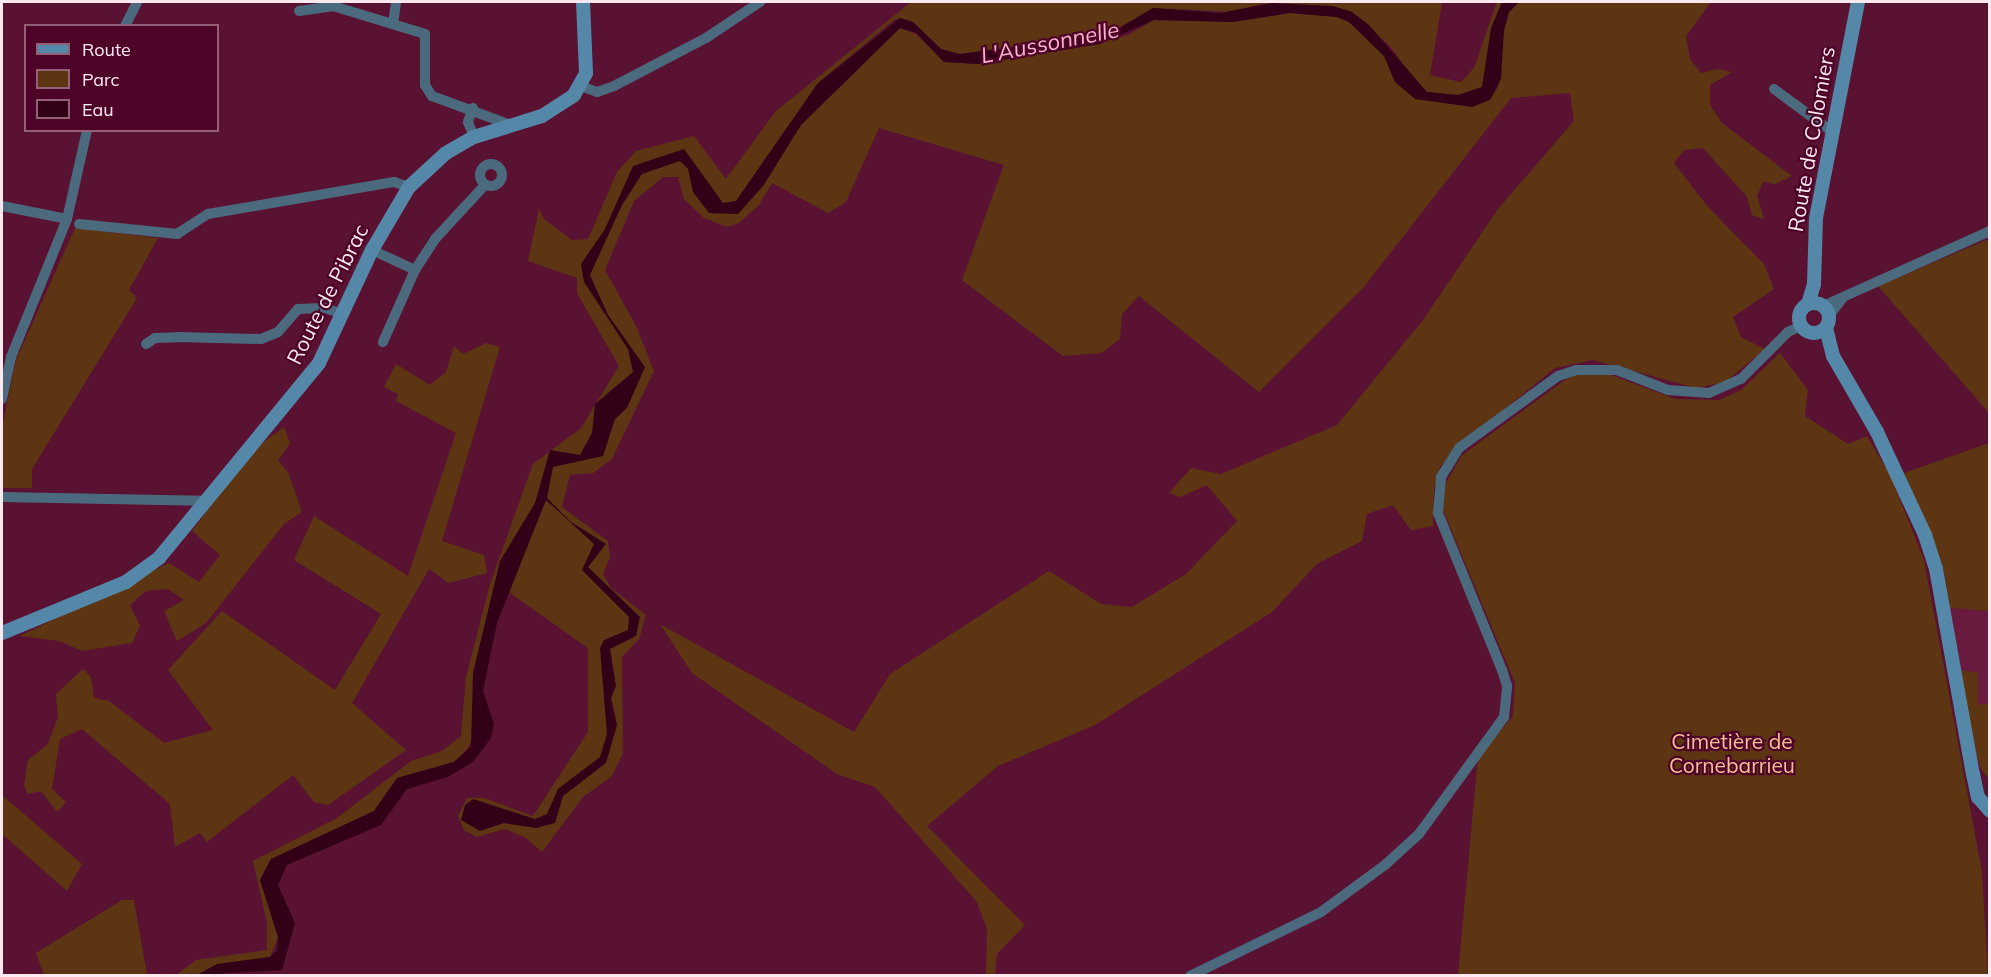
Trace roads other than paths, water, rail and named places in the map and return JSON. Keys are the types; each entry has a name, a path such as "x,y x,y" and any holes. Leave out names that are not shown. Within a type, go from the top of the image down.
{"main road":[{"path":"580,86 586,53 583,2"},
{"name":"Route de Colomiers","path":"1858,2 1816,218 1814,284 1817,317 1833,356 1877,432 1925,535 1936,569 1976,784 1989,811"},
{"name":"Route de Pibrac","path":"2,633 106,591 149,568 304,383 342,314 372,250 409,187 446,153 474,137 508,124 542,116 564,103 580,86"},
{"path":"1976,784 1989,796"}],"street":[{"path":"126,24 137,2"},
{"path":"393,24 396,2"},
{"path":"580,86 597,92 614,86 706,38 760,2"},
{"path":"299,11 333,6 425,34 424,85 432,96 473,108 508,124"},
{"path":"1774,89 1832,131"},
{"path":"473,108 468,122 474,137"},
{"path":"2,399 11,357 67,219 87,132"},
{"path":"79,224 177,234 208,214 394,182 409,187"},
{"path":"383,342 415,270 435,239 485,185"},
{"path":"2,206 67,219"},
{"path":"1190,975 1321,912 1386,864 1419,834 1504,717 1507,686 1502,670 1438,513 1441,477 1459,448 1558,376 1576,370 1598,367 1688,394 1709,393 1740,379 1788,332 1817,317 1842,299 1989,231"},
{"path":"372,250 415,270"},
{"path":"146,344 154,338 261,339 278,332 298,309 325,308 342,314"},
{"path":"2,497 203,501"}],"water":[{"name":"L'Aussonnelle","path":"1502,2 1519,2 1509,12 1504,30 1501,79 1490,100 1472,107 1415,99 1395,82 1384,56 1349,22 1337,17 1290,13 1233,22 1154,20 1100,44 978,64 944,62 916,33 900,28 801,125 763,186 738,214 709,213 693,192 688,169 680,161 642,174 622,205 590,275 608,315 645,367 627,408 615,419 603,456 553,467 547,498 571,522 606,544 588,567 640,617 636,636 610,649 616,686 611,698 617,725 606,763 563,796 555,823 536,828 504,823 480,831 461,820 465,805 473,799 535,819 547,814 558,789 600,757 607,734 600,648 604,640 628,630 629,617 582,570 594,544 546,500 497,623 483,691 494,724 491,738 473,762 448,777 407,789 381,825 287,865 278,885 295,923 282,970 197,975 217,964 270,957 277,950 278,937 260,880 271,859 374,811 397,778 454,762 471,746 473,673 500,561 535,503 550,450 580,455 592,433 595,404 633,372 628,349 584,282 581,264 605,229 633,166 684,149 723,203 736,201 818,83 900,18 913,22 941,49 960,54 1109,34 1153,8 1220,13 1272,3 1333,6 1352,12 1369,25 1427,92 1458,95 1482,87 1491,28"}],"park label":[{"name":"Cimetière de Cornebarrieu","path":"1732,753"}]}
